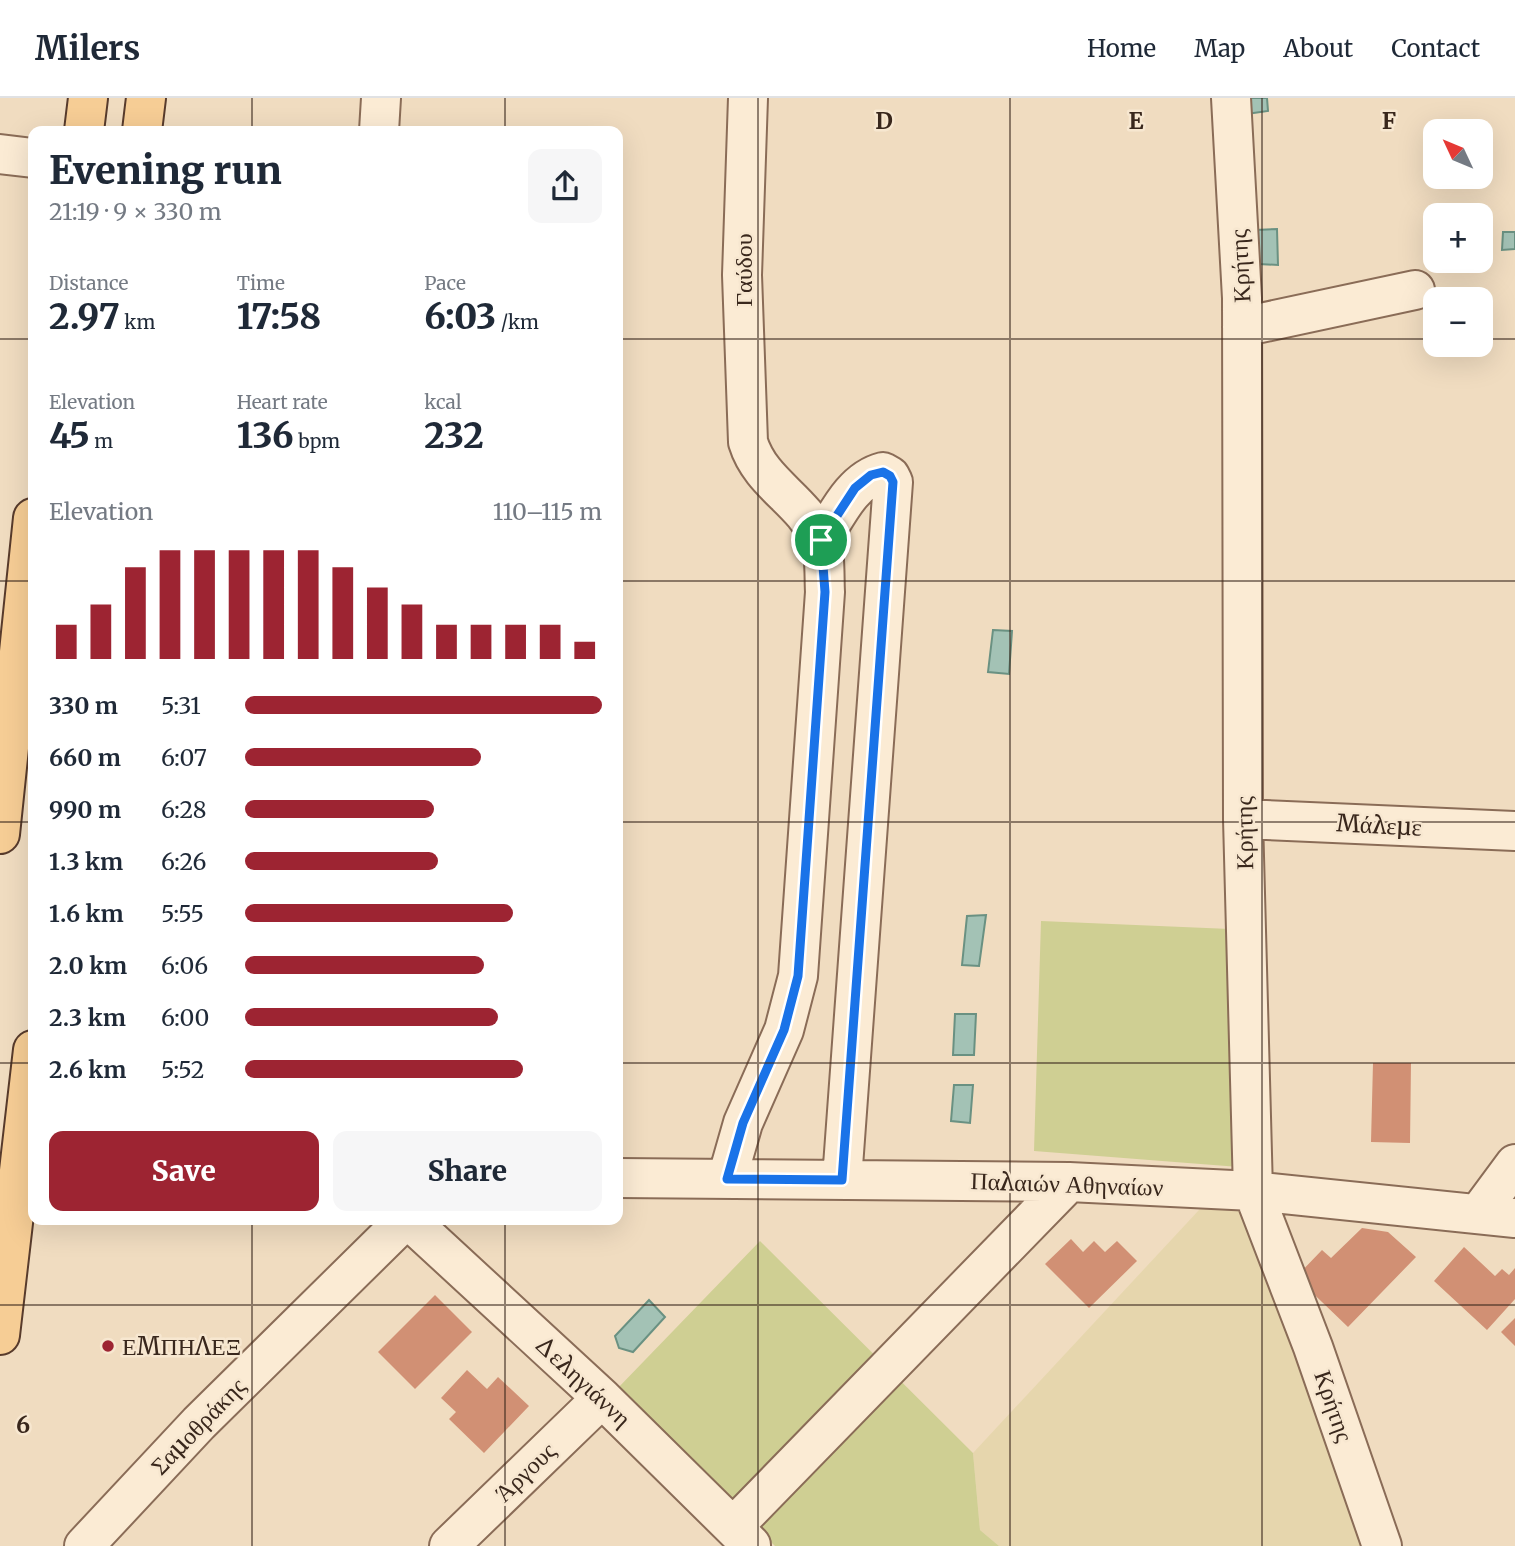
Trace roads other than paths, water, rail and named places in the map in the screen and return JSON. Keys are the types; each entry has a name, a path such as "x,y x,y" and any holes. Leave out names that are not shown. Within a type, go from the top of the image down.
{"main road":[{"path":"85,126 88,98"},
{"path":"143,126 146,98"},
{"path":"0,834 28,567"},
{"path":"0,1335 28,1142"}],"street":[{"path":"379,126 381,98"},
{"name":"Γαύδου","path":"748,98 741,275 748,442 754,460 768,478 807,516 821,540"},
{"name":"Κρήτης","path":"1231,98 1242,327 1243,818 1253,1191 1313,1347 1382,1546"},
{"path":"0,154 28,157"},
{"path":"1242,327 1415,290"},
{"path":"727,1179 743,1123 784,1030 798,976 825,592 821,540 855,488 864,479 883,472 890,476 893,482 842,1180"},
{"name":"Μάλεμε","path":"1243,818 1515,831"},
{"path":"1478,1214 1515,1164"},
{"name":"Παλαιών Αθηναίων","path":"623,1178 1069,1182 1253,1191 1515,1218"},
{"path":"743,1536 1069,1182"},
{"name":"Σαμοθράκης","path":"84,1546 200,1423 402,1225"},
{"name":"Δεληγιάννη","path":"412,1225 602,1398 743,1536"},
{"name":"Άργους","path":"449,1546 602,1398"}],"place":[{"name":"ΕΜΠΗΛΕΞ","path":"108,1346"}]}
